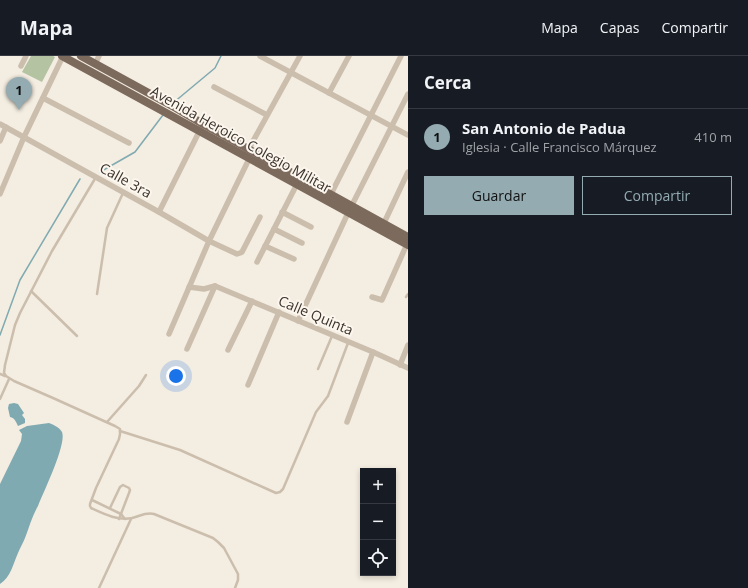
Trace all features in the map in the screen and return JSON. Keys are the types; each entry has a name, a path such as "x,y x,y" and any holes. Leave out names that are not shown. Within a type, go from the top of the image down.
{"main road":[{"name":"Avenida Heroico Colegio Militar","path":"62,56 158,109 201,128 249,154 332,194 350,209 408,242"},
{"name":"Avenida Heroico Colegio Militar","path":"81,56 163,100 176,108 201,128"},
{"path":"138,98 143,90"},
{"name":"Avenida Heroico Colegio Militar","path":"249,154 297,184 384,223 408,242"}],"street":[{"path":"21,66 26,56"},
{"path":"0,194 24,137 62,56"},
{"path":"95,64 99,56"},
{"path":"260,56 408,135"},
{"path":"169,334 209,241 267,115 300,56"},
{"path":"329,93 349,56"},
{"path":"332,194 401,56"},
{"path":"214,87 267,115"},
{"path":"298,320 350,209 408,94"},
{"path":"43,98 129,143"},
{"name":"Calle 3ra","path":"0,124 209,241 237,254 242,252 260,217"},
{"path":"0,142 6,127"},
{"path":"159,212 201,128"},
{"path":"384,223 408,172"},
{"path":"257,262 297,184"},
{"path":"282,212 310,227"},
{"path":"274,229 302,242"},
{"path":"372,297 382,300 408,242"},
{"path":"265,246 294,259"},
{"path":"189,288 204,289 215,286"},
{"path":"187,349 215,286"},
{"name":"Calle Quinta","path":"215,286 408,368"},
{"path":"228,350 252,301"},
{"path":"248,384 279,312"},
{"path":"400,365 408,345"},
{"path":"347,422 373,352"}],"lane":[{"path":"6,376 4,373 5,364 15,325 20,313 52,251 96,177"},
{"path":"97,294 107,228 123,192"},
{"path":"31,291 77,336"},
{"path":"318,370 332,335"},
{"path":"0,374 107,422 118,428 120,431 180,450 276,493 283,489 316,412 328,396 348,342"},
{"path":"107,422 139,386 146,375"},
{"path":"0,398 9,379"},
{"path":"120,431 119,439 96,488 90,506 91,508 119,519 131,518 149,513 154,514 216,540 224,548 238,574 238,580 235,588"},
{"path":"110,508 120,487 123,485 127,487 130,490 119,519"},
{"path":"92,500 114,510 125,518"},
{"path":"111,516 114,510"},
{"path":"99,588 131,518"}],"green space":[{"path":"31,56 55,57 42,82 22,72"}],"water":[{"path":"9,404 18,404 24,413 22,415 25,419 25,423 18,426 14,419 10,417 8,408"},
{"path":"49,423 58,427 62,432 63,438 58,457 11,570 7,578 0,584 0,484 21,441 22,434 19,430 27,426"}],"waterway":[{"path":"173,103 215,68 221,56"},
{"path":"100,172 135,152 163,115"},
{"path":"0,335 20,280 80,179"}],"place":[{"name":"San Antonio de Padua","path":"19,110"}]}
